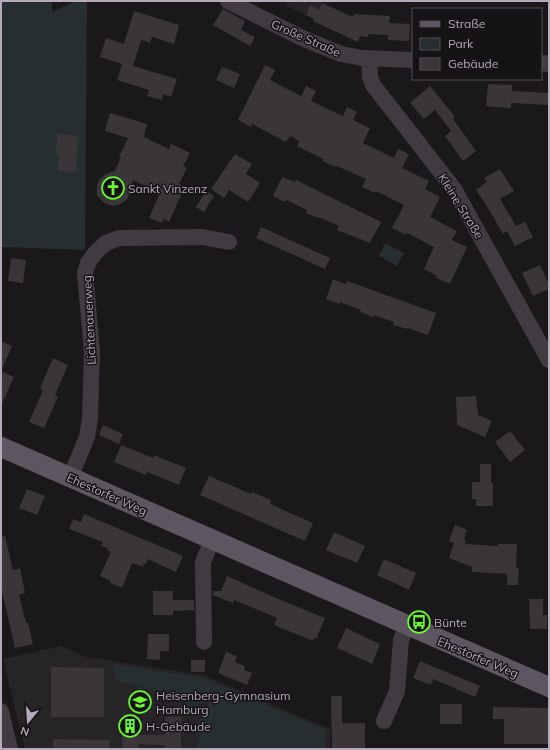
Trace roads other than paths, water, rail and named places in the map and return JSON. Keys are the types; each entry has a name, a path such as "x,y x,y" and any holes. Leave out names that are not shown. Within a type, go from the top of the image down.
{"main road":[{"name":"Ehestorfer Weg","path":"1,448 549,687"}],"street":[{"name":"Große Straße","path":"228,1 334,52 369,59 412,60"},
{"name":"Kleine Straße","path":"369,59 370,77 373,84 454,189 549,360"},
{"name":"Lichtenauerweg","path":"70,478 85,443 90,426 92,352 85,273 88,263 93,255 103,246 119,238 202,237 229,242"},
{"path":"204,642 203,562 212,540"},
{"path":"384,722 397,692 401,640 407,626"},
{"path":"1,711 10,749"}],"place":[{"name":"Sankt Vinzenz","path":"113,188"},
{"name":"Bünte","path":"419,622"},
{"name":"Heisenberg-Gymnasium Hamburg","path":"140,702"},
{"name":"H-Gebäude","path":"130,726"}]}
